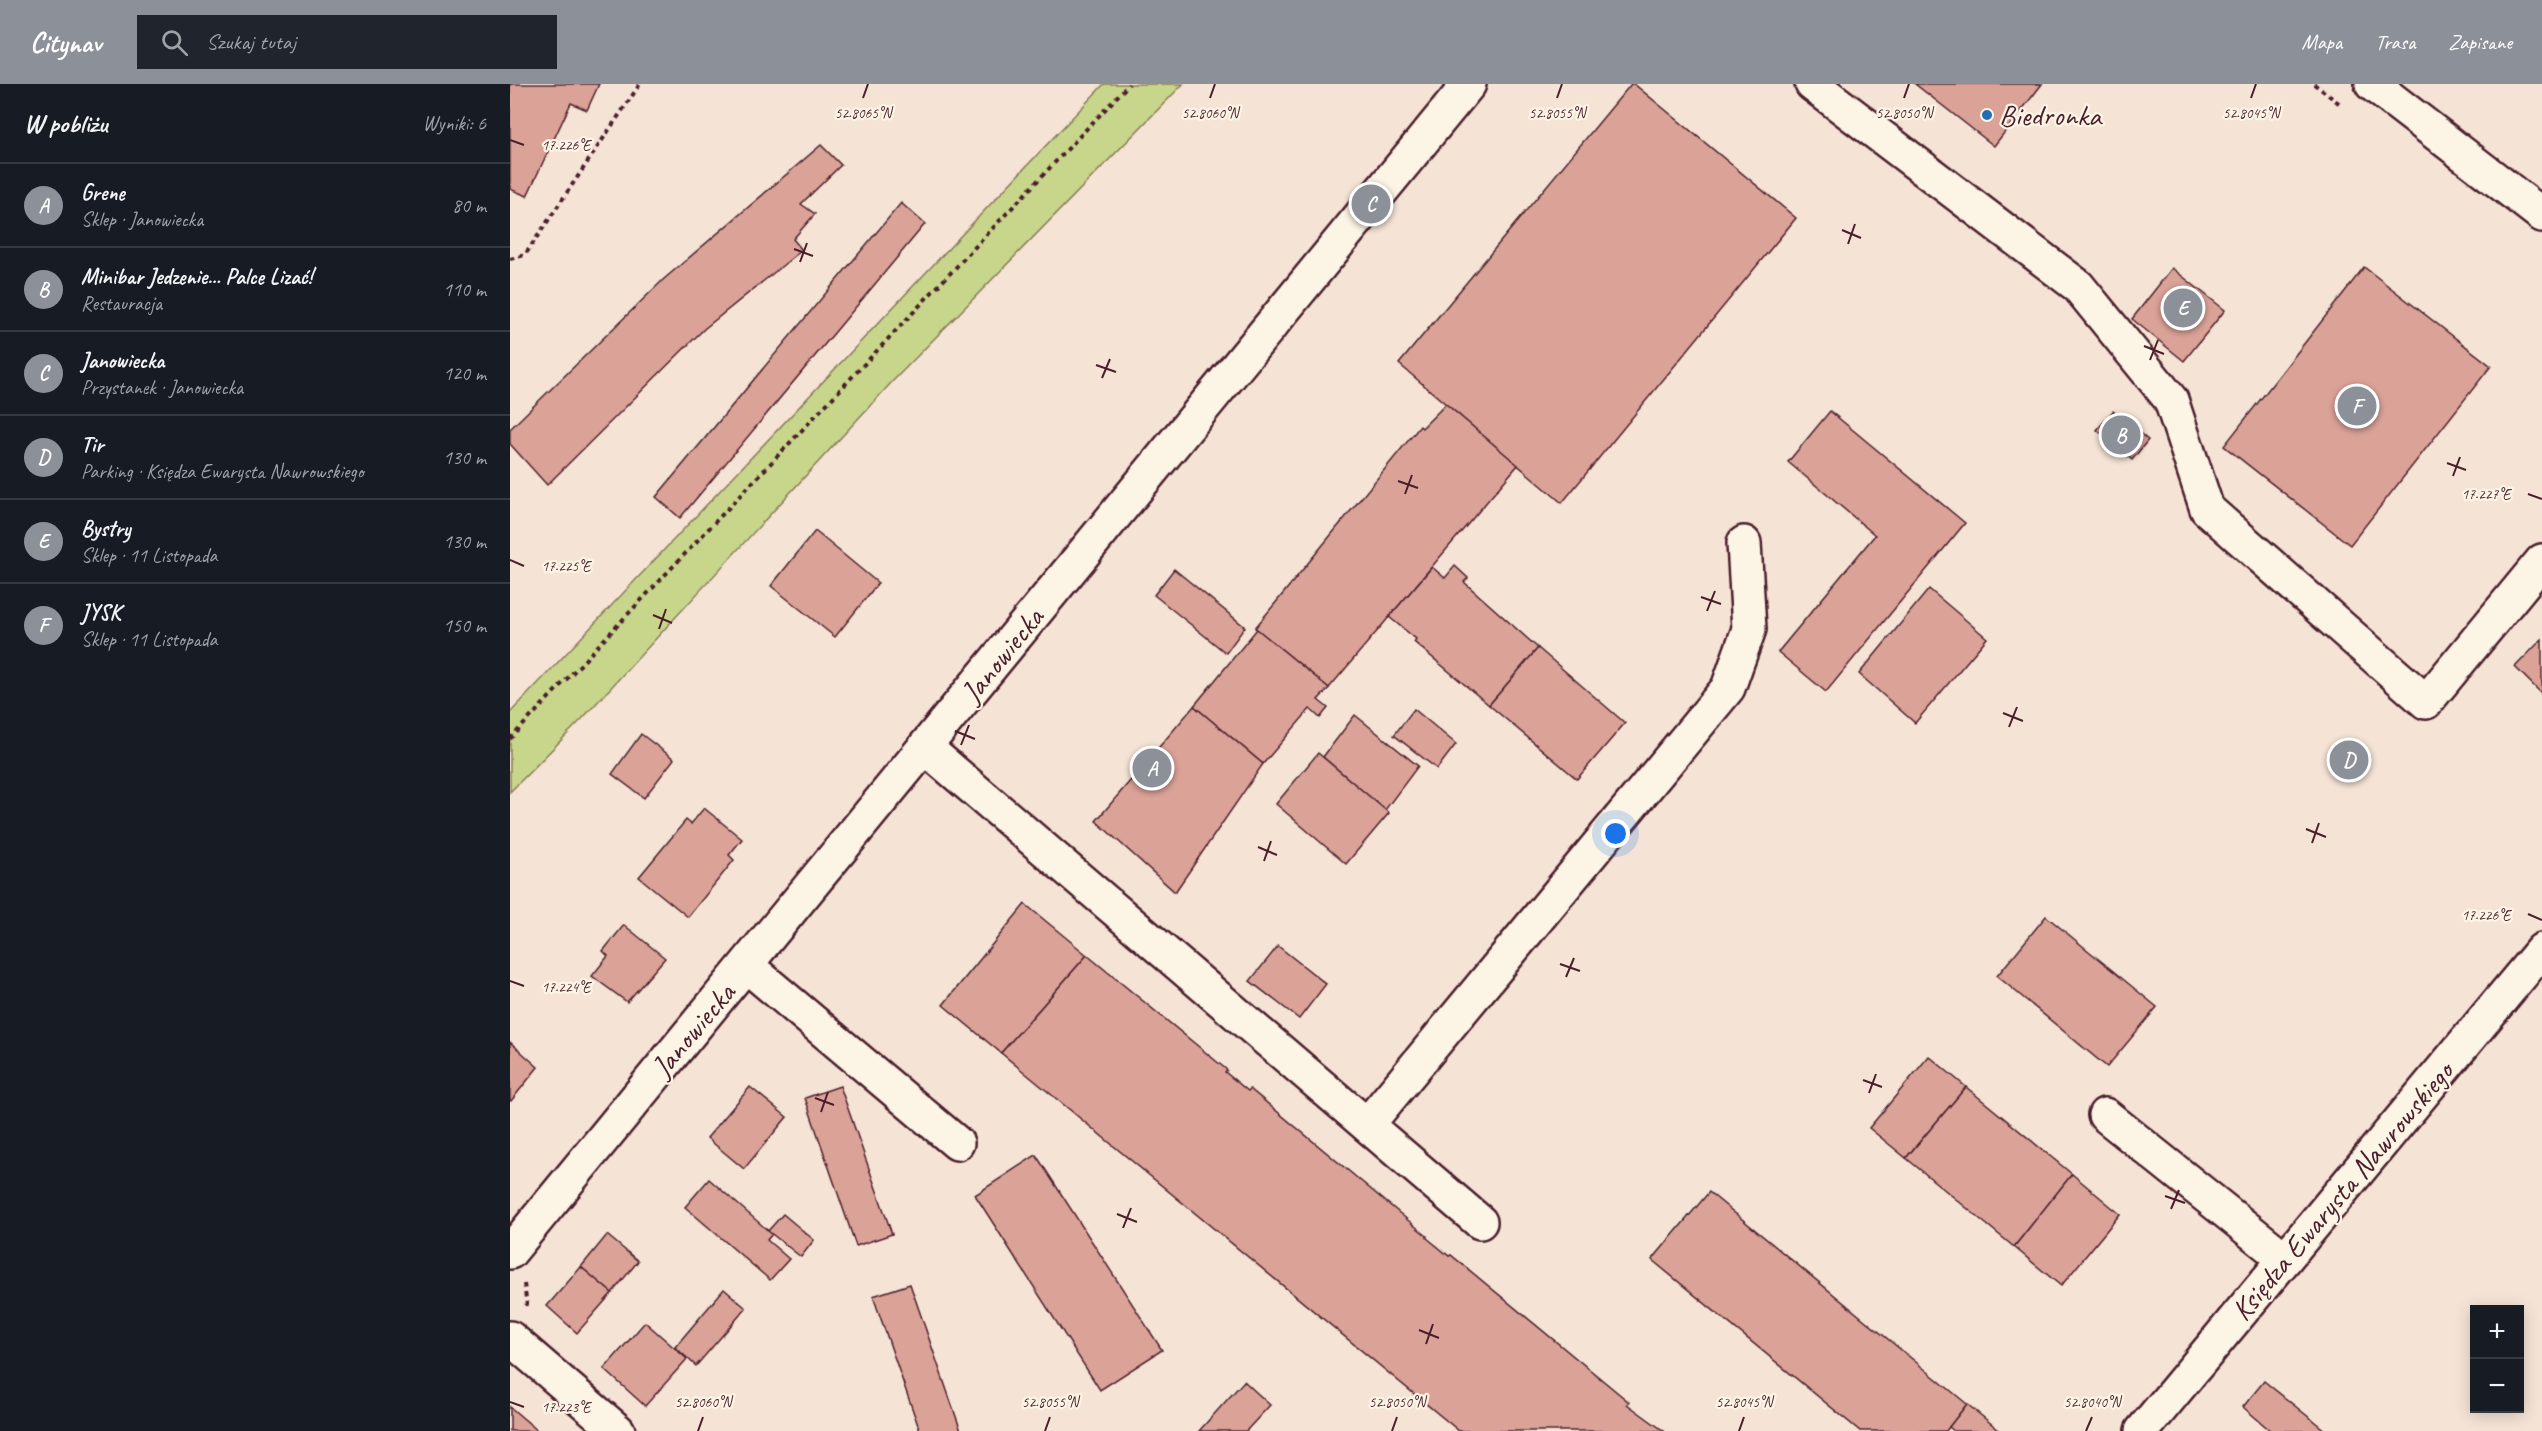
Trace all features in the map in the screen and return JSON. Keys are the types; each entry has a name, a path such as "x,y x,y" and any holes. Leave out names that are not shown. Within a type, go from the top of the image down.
{"street":[{"name":"Janowiecka","path":"510,1252 1469,84"},
{"path":"1812,84 2078,286 2171,400 2207,509 2426,702 2542,561"},
{"path":"2372,84 2542,215"},
{"path":"1367,1125 1728,688 1749,628 1744,543"},
{"path":"926,748 1480,1222"},
{"name":"Księdza Ewarysta Nawrowskiego","path":"2142,1431 2542,950"},
{"path":"747,966 957,1143"},
{"path":"2105,1115 2285,1259"},
{"path":"510,1338 618,1431"}],"path":[{"path":"510,259 525,255 640,84"},
{"path":"510,739 1129,84"}],"green space":[{"path":"1104,84 1183,84 891,383 582,719 510,792 510,713"}],"building":[{"path":"510,84 599,84 587,110 571,103 527,196 510,189"},
{"path":"1631,84 1634,84 1796,218 1562,503 1399,364"},
{"name":"Biedronka","path":"1915,84 2042,84 1994,146"},
{"path":"821,145 841,165 801,204 815,214 793,239 802,250 704,329 547,485 510,444 510,429 664,279"},
{"path":"901,203 925,224 680,518 656,497"},
{"path":"2364,267 2491,366 2350,545 2224,446"},
{"path":"2172,268 2225,310 2184,361 2132,319"},
{"path":"1446,404 1518,465 1329,688 1255,628 1420,426 1422,428"},
{"path":"1830,411 1965,523 1826,692 1778,652 1875,535 1788,462"},
{"path":"2113,411 2148,440 2132,460 2097,430"},
{"path":"815,531 878,583 835,637 771,586"},
{"path":"1455,566 1468,578 1464,582 1538,648 1489,705 1414,642 1416,639 1389,617 1432,567 1445,578"},
{"path":"1174,569 1245,627 1226,653 1154,595"},
{"path":"1929,589 1987,638 1915,723 1859,674"},
{"path":"1257,629 1329,688 1318,700 1328,708 1320,718 1310,709 1263,764 1194,706"},
{"path":"2542,639 2542,694 2515,667"},
{"path":"1538,648 1625,723 1577,779 1489,705"},
{"path":"1194,706 1263,764 1175,892 1096,821"},
{"path":"1414,709 1456,744 1437,769 1394,735"},
{"path":"1355,715 1418,766 1385,810 1323,757"},
{"path":"641,734 674,759 644,798 612,774"},
{"path":"1318,753 1389,813 1346,864 1276,804"},
{"path":"704,808 742,839 729,855 734,860 688,917 639,877 686,820 691,824"},
{"path":"1025,904 1087,955 1001,1053 943,1005"},
{"path":"2046,916 2157,1007 2107,1067 1997,976"},
{"path":"624,925 665,958 627,1002 592,976 608,956 603,951"},
{"path":"1278,946 1326,984 1299,1019 1250,981"},
{"path":"1087,955 1227,1070 1225,1072 1248,1091 1250,1089 1427,1238 1449,1256 1451,1255 1629,1402 1627,1404 1664,1431 1459,1431 1001,1053"},
{"path":"510,1042 538,1067 511,1101 510,1101"},
{"path":"1929,1056 1966,1087 1906,1158 1869,1128"},
{"path":"840,1086 892,1234 856,1246 805,1098"},
{"path":"750,1087 787,1117 744,1169 707,1138"},
{"path":"1966,1087 2072,1174 2014,1247 1906,1158"},
{"path":"1036,1155 1162,1350 1100,1390 975,1195"},
{"path":"2072,1174 2120,1214 2061,1286 2014,1247"},
{"path":"709,1179 772,1234 767,1240 789,1259 770,1280 685,1207"},
{"path":"1709,1192 1967,1404 1946,1431 1860,1431 1652,1260"},
{"path":"783,1214 814,1240 801,1257 768,1231"},
{"path":"607,1235 638,1261 612,1293 581,1267"},
{"path":"581,1267 612,1293 577,1333 547,1306"},
{"path":"910,1284 961,1431 920,1431 873,1296"},
{"path":"724,1289 746,1308 696,1366 675,1347"},
{"path":"645,1322 687,1359 645,1406 604,1369"},
{"path":"1244,1381 1270,1405 1246,1431 1199,1431"},
{"path":"2264,1381 2326,1431 2271,1431 2243,1407"},
{"path":"1967,1404 1999,1430 1954,1431 1949,1427"},
{"path":"510,1407 538,1431 510,1431"}],"place":[{"name":"Biedronka","path":"1987,115"},
{"name":"Janowiecka","path":"1371,204"},
{"name":"Bystry","path":"2183,308"},
{"name":"JYSK","path":"2357,406"},
{"name":"Minibar Jedzenie... Palce Lizać!","path":"2121,435"},
{"name":"Tir","path":"2349,760"},
{"name":"Grene","path":"1152,768"}]}
